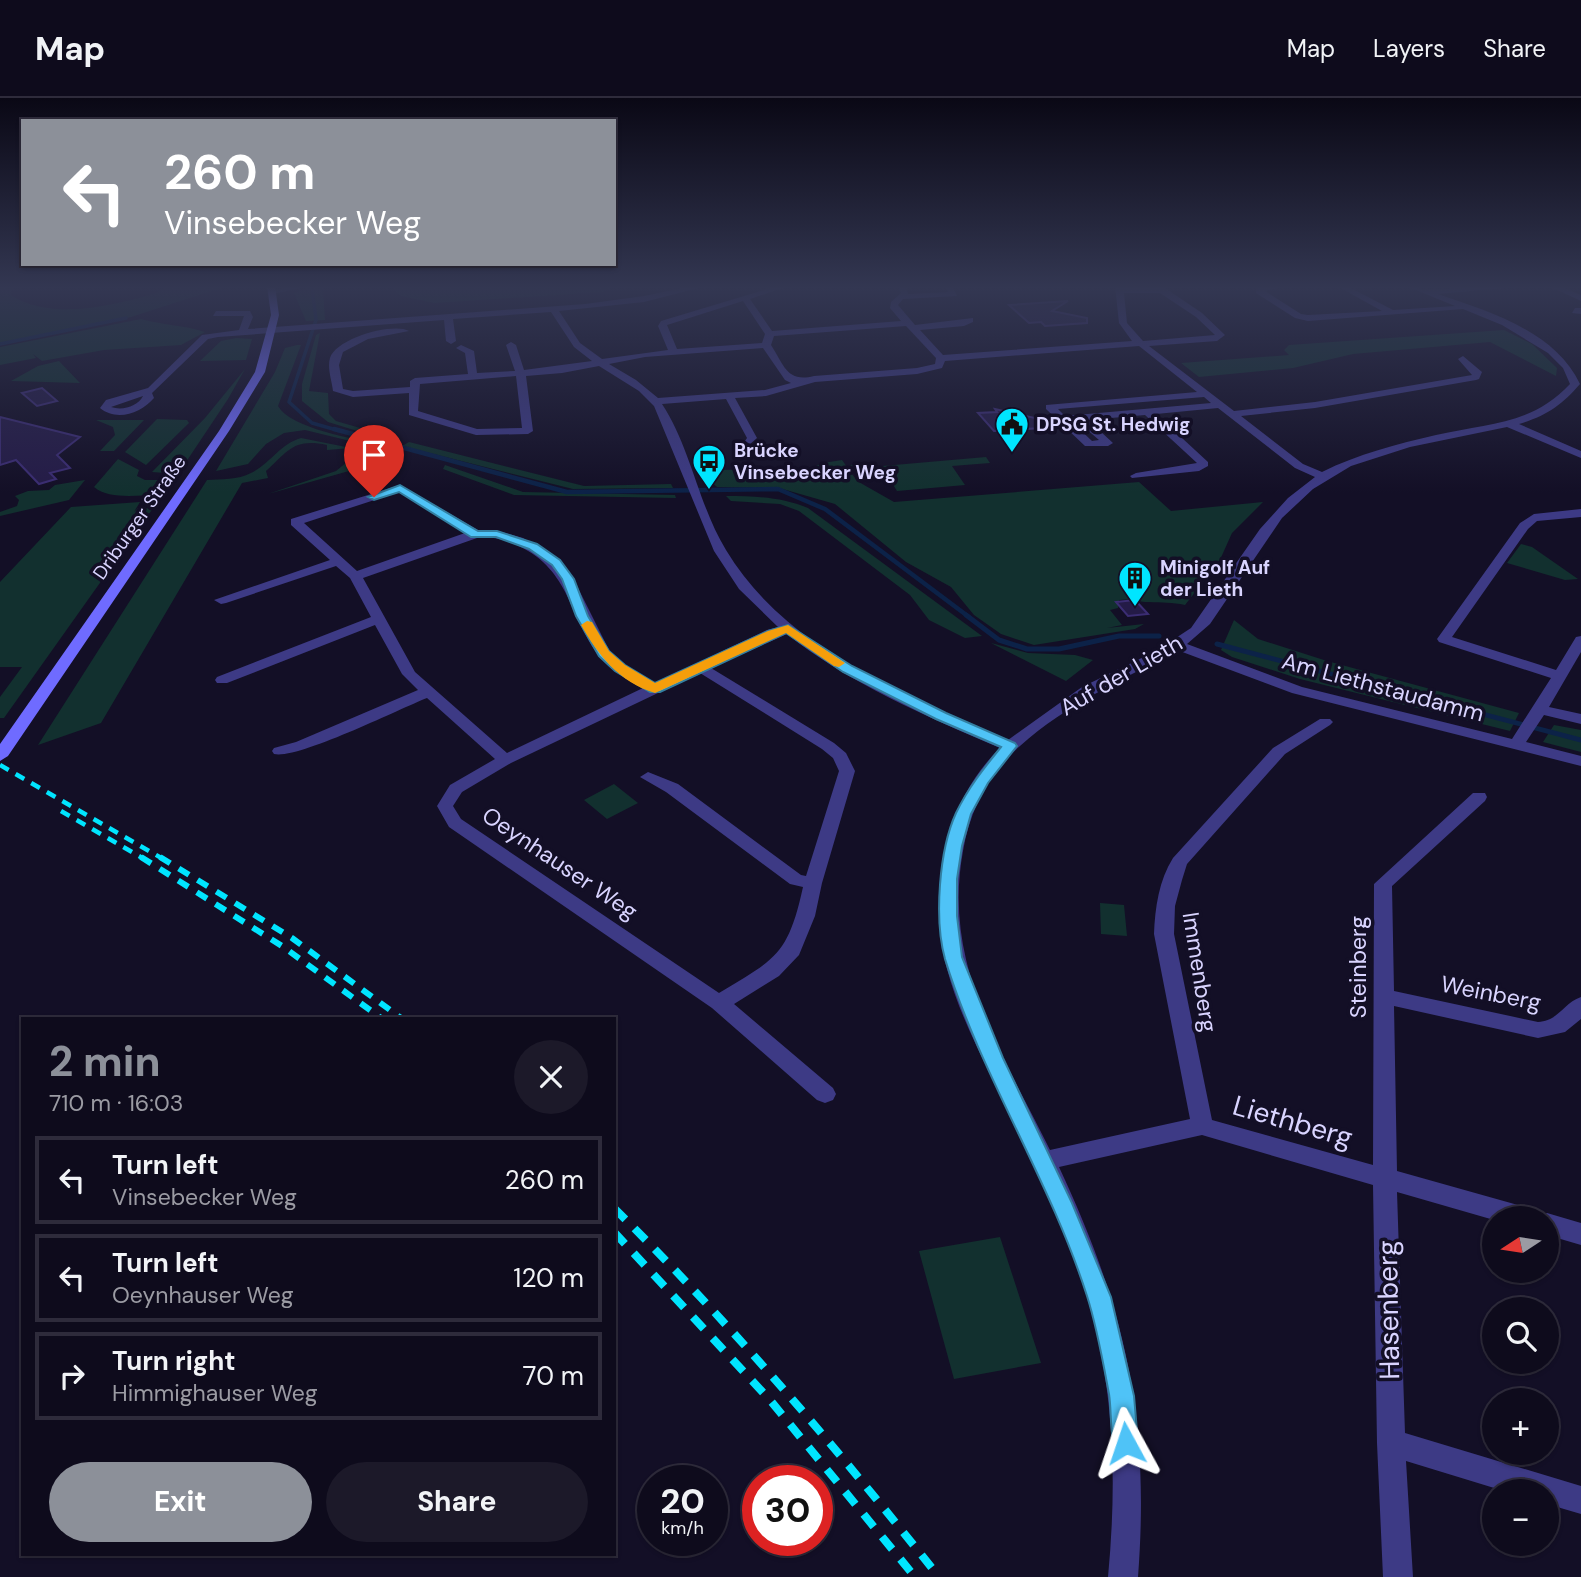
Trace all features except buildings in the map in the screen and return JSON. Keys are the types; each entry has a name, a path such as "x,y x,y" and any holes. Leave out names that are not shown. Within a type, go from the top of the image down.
{"main road":[{"name":"Driburger Straße","path":"0,756 224,431 260,372 265,355"}],"street":[{"path":"147,393 186,355"},
{"path":"336,355 338,391 353,394 473,377 562,370 646,355"},
{"path":"470,355 473,377"},
{"path":"514,355 521,374 528,431 533,444"},
{"path":"591,355 656,401 666,418 712,537 746,589 788,629 847,669 941,716 1010,746"},
{"path":"773,355 788,378 798,382"},
{"path":"938,355 941,358 987,355"},
{"path":"1154,355 1299,466 1322,476"},
{"name":"Auf der Lieth","path":"1123,1577 1129,1514 1128,1466 1121,1396 1099,1297 1042,1161 972,1008 954,957 949,916 949,879 963,814 981,781 1010,746 1095,685 1176,645 1196,631 1277,513 1299,492 1322,476 1377,452 1508,423 1557,404 1578,385 1570,369 1557,355"},
{"path":"656,401 766,393 798,382 932,369 939,366 941,358"},
{"path":"1231,414 1315,405 1476,377 1477,372 1473,365 1463,359"},
{"path":"414,386 413,413 477,432 528,431"},
{"path":"1080,418 1108,443 1089,444 1050,407 1204,394"},
{"path":"729,396 752,438 750,442"},
{"path":"1062,419 1219,405"},
{"path":"1136,476 1195,469 1204,464 1147,411"},
{"path":"1508,423 1581,454"},
{"path":"475,534 400,488 295,522 355,576 409,674 505,760"},
{"path":"1560,676 1444,639 1524,526 1534,518 1581,513"},
{"path":"355,576 475,534 497,534 516,540 533,547 556,563 568,579 582,616 604,653 620,668 655,689"},
{"path":"221,600 339,561"},
{"path":"222,680 379,619"},
{"name":"Oeynhauser Weg","path":"788,629 772,633 505,760 456,789 445,806 455,823 719,1003 825,1094"},
{"path":"1516,744 1581,640"},
{"name":"Am Liethstaudamm","path":"1176,645 1297,690 1581,761"},
{"path":"700,667 828,746 845,763 847,771 806,915 789,955 772,971 719,1003"},
{"path":"280,751 302,745 427,692"},
{"path":"1532,721 1581,719"},
{"name":"Immenberg","path":"1202,1126 1164,934 1164,906 1170,885 1179,862 1279,751 1325,722"},
{"path":"649,777 672,788 796,880 813,883"},
{"name":"Steinberg","path":"1385,1178 1383,884 1479,797"},
{"name":"Weinberg","path":"1382,996 1538,1030 1552,1030 1563,1025 1581,1005"},
{"name":"Liethberg","path":"1042,1161 1202,1126 1483,1206"},
{"name":"Hasenberg","path":"1385,1178 1391,1443 1398,1577"},
{"path":"1559,1228 1581,1234"},
{"path":"1391,1443 1581,1500"}],"green space":[{"path":"0,355 34,355 36,358 0,365"},
{"path":"34,355 76,355 42,361"},
{"path":"206,355 247,355 246,360 200,361"},
{"path":"282,355 297,355 278,406 285,414 309,427 380,445 375,447 305,430 284,433 266,444 248,464 216,471 275,372"},
{"path":"310,355 316,355 309,391 328,393 329,414 336,421 398,439 393,442 328,422 302,401 302,384"},
{"path":"1289,355 1349,355 1293,368 1199,377 1181,363"},
{"path":"1515,355 1543,355 1557,368 1556,376"},
{"path":"59,361 80,383 11,381 38,366"},
{"path":"245,369 178,474 152,472 205,418"},
{"path":"157,419 187,420 189,423 146,465 125,452"},
{"path":"96,420 144,420 114,451 100,451 115,435 113,427"},
{"path":"301,438 351,448 327,450 327,445 316,443 299,445 293,447 266,471 268,478 242,483 101,723 38,745 207,480 246,475"},
{"path":"409,442 584,486 671,484 673,488 573,489 402,446"},
{"path":"378,456 391,459 268,494 336,471 352,458"},
{"path":"986,457 990,463 952,466 965,485 897,491 885,472 858,478 850,465 868,463 871,467"},
{"path":"118,459 139,470 137,476 145,480 173,480 4,718 0,718 0,697 22,667 0,667 0,582 71,507 140,502 134,512 138,508 149,508 157,495 108,494 94,487"},
{"path":"842,460 857,481 894,502 1139,482 1171,511 1263,502 1232,533 1219,562 1185,605 1119,600 1118,608 1110,610 1122,625 1107,628 1144,624 1135,629 1034,645 1001,634 974,615 951,587 906,562 835,504 779,488 717,487 711,482 707,470 809,469 823,463"},
{"path":"445,465 523,492 675,495 676,498 514,495 443,469"},
{"path":"85,480 69,500 0,516 0,512 17,506 19,500 15,496"},
{"path":"726,496 768,498 808,508 982,636 965,638 929,620 910,595 799,511 780,504 731,501"},
{"path":"1521,544 1532,547 1578,579 1565,580 1507,563"},
{"path":"1234,620 1258,639 1327,661 1519,713 1510,731 1300,679 1232,657 1221,650"},
{"path":"991,643 1028,653 1075,655 1093,660 1066,681"},
{"path":"1554,725 1581,730 1581,752 1543,742"},
{"path":"614,784 638,803 607,819 584,800"},
{"path":"1100,903 1124,905 1127,936 1101,934"},
{"path":"1000,1237 1041,1363 954,1379 919,1251"}],"waterway":[{"path":"304,355 289,402 312,423 340,431"},
{"path":"334,429 567,492 778,489 825,509 969,617"},
{"path":"966,615 999,640 1027,649 1059,649 1119,636 1159,636"},
{"path":"1217,644 1581,740"}],"railway":[{"path":"0,765 163,859"},
{"path":"61,811 144,859"},
{"path":"141,857 282,946 380,1017"},
{"path":"160,857 292,938 400,1017"},
{"path":"616,1210 700,1296 782,1388 862,1481 939,1577"},
{"path":"616,1234 770,1400 915,1577"}],"slow traffic":[{"path":"587,625 604,653 620,668 655,689 772,633 788,629 839,663"}],"place":[{"name":"DPSG St. Hedwig","path":"1012,454"},
{"name":"Brücke Vinsebecker Weg","path":"709,491"},
{"name":"Minigolf Auf der Lieth","path":"1135,608"}],"route":[{"path":"374,497 400,488 475,534 497,534 533,547 556,563 568,579 582,616 604,653 620,668 655,689 772,633 788,629 847,669 941,716 1010,746 981,781 963,814 954,846 949,879 949,916 954,957 993,1058 1076,1236 1099,1297 1121,1396 1126,1443"}]}
